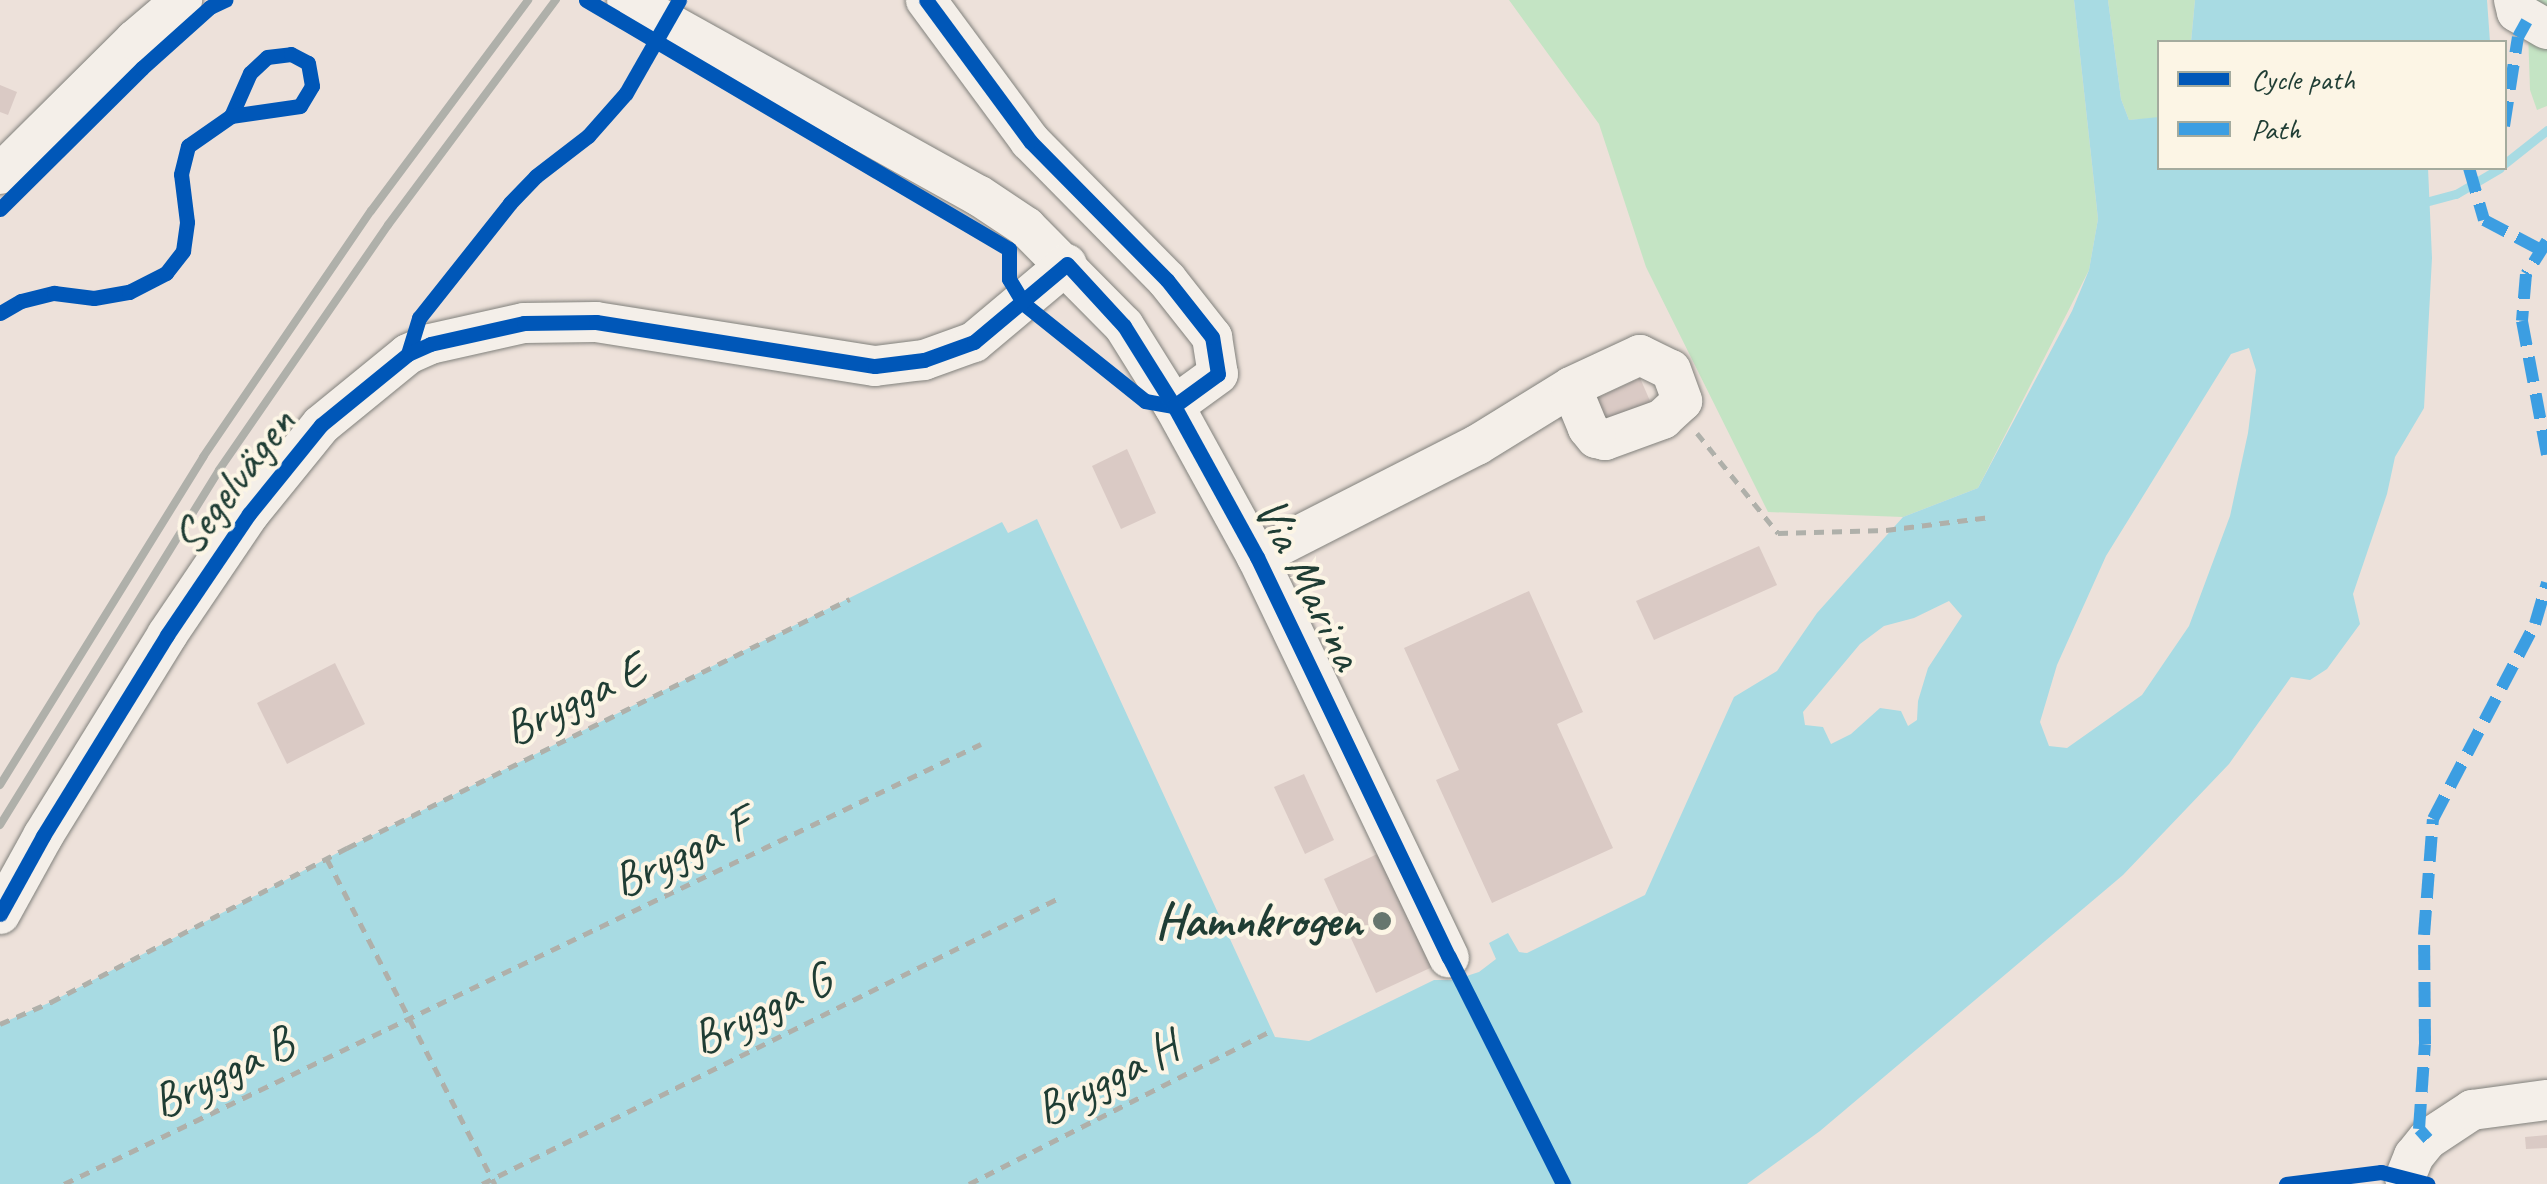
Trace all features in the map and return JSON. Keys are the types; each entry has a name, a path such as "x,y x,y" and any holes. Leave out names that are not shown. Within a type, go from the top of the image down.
{"street":[{"path":"0,174 134,40 182,0"},
{"name":"Via Marina","path":"626,0 978,195 1026,227 1068,264 1124,326 1174,406 1257,557 1448,958"},
{"path":"926,0 1030,141 1167,280 1212,336 1218,374 1174,406"},
{"path":"2514,0 2518,12 2547,29"},
{"name":"Segelvägen","path":"0,914 43,836 167,635 249,514 321,424 408,354 430,344 524,323 596,322 875,366 924,360 974,342 1068,264"},
{"path":"1257,557 1478,446 1572,387 1640,355 1671,370 1682,401 1619,438 1596,438 1572,387"},
{"path":"2405,1178 2414,1156 2428,1140 2460,1117 2499,1104 2547,1100"}],"path":[{"path":"1676,408 1778,533 1886,530 1990,517"},
{"path":"327,858 494,1182"}],"green space":[{"path":"1509,0 2074,0 2098,219 2089,270 1978,488 1903,517 1768,512 1646,267 1599,124"},
{"path":"2108,0 2195,0 2191,40 2157,40 2157,118 2129,120 2121,99"},
{"path":"2527,0 2547,0 2547,106 2537,110 2530,90"}],"water":[{"path":"2074,0 2108,0 2121,99 2129,120 2157,117 2157,170 2428,170 2432,258 2424,408 2395,457 2387,494 2353,594 2360,624 2327,669 2310,680 2291,677 2229,764 2123,875 1820,1131 1747,1184 0,1184 0,1024 51,1002 347,848 1002,522 1008,533 1037,519 1275,1037 1309,1041 1434,980 1454,980 1479,972 1496,959 1489,943 1508,933 1519,952 1527,953 1645,895 1734,697 1777,671 1817,613 1903,517 1978,488 2072,311 2089,270 2098,219","holes":["2249,348 2256,370 2248,433 2230,516 2189,626 2142,695 2067,748 2049,746 2040,722 2057,665 2106,556 2231,354","1949,601 1962,616 1928,668 1917,720 1908,726 1901,711 1880,708 1851,734 1831,744 1823,727 1805,725 1803,712 1860,644 1884,626 1914,618"]},
{"path":"2195,0 2487,0 2490,40 2191,40"}],"building":[{"path":"0,85 17,92 8,115 0,112"},
{"path":"1640,378 1654,410 1600,434 1586,403"},
{"path":"1127,449 1156,513 1121,529 1092,466"},
{"path":"1759,546 1777,585 1654,640 1636,601"},
{"path":"1529,591 1583,712 1557,724 1613,848 1492,903 1436,780 1459,770 1404,648"},
{"path":"335,663 365,724 287,764 257,703"},
{"path":"1304,774 1334,840 1305,854 1274,787"},
{"name":"Hamnkrogen","path":"1388,849 1441,963 1376,993 1324,879"},
{"path":"2547,1135 2547,1148 2526,1149 2525,1137"}],"waterway":[{"path":"2507,162 2547,130"},
{"path":"2429,201 2456,194 2497,170"}],"railway":[{"path":"0,785 203,457 371,211 528,0"},
{"path":"0,825 219,470 388,225 556,0"}],"marked path":[{"path":"2507,107 2518,37 2527,21"},
{"path":"2470,170 2484,220 2539,249"},
{"path":"2547,241 2526,274 2522,321 2547,455"},
{"path":"2428,1139 2419,1129 2425,1044 2424,935 2433,819 2535,624 2547,583"}],"cycle path":[{"path":"0,209 142,68 210,7 225,0"},
{"path":"586,0 1009,249 1009,279 1024,304 1145,401 1174,406 1218,374 1212,337 1167,280 1030,141 926,0"},
{"path":"408,354 419,318 510,203 536,176 588,136 626,93 679,0"},
{"path":"0,313 21,301 54,293 94,298 129,292 166,273 183,251 187,222 181,174 188,146 231,116 250,73 267,57 291,54 308,63 312,86 300,106 231,116"},
{"path":"0,914 43,836 167,635 249,514 321,425 408,354 430,344 524,323 596,322 875,366 924,360 974,342 1067,264 1124,326 1174,406 1257,557 1563,1184"},
{"path":"2286,1184 2381,1172 2427,1184"}],"place":[{"name":"Hamnkrogen","path":"1382,921"}]}
